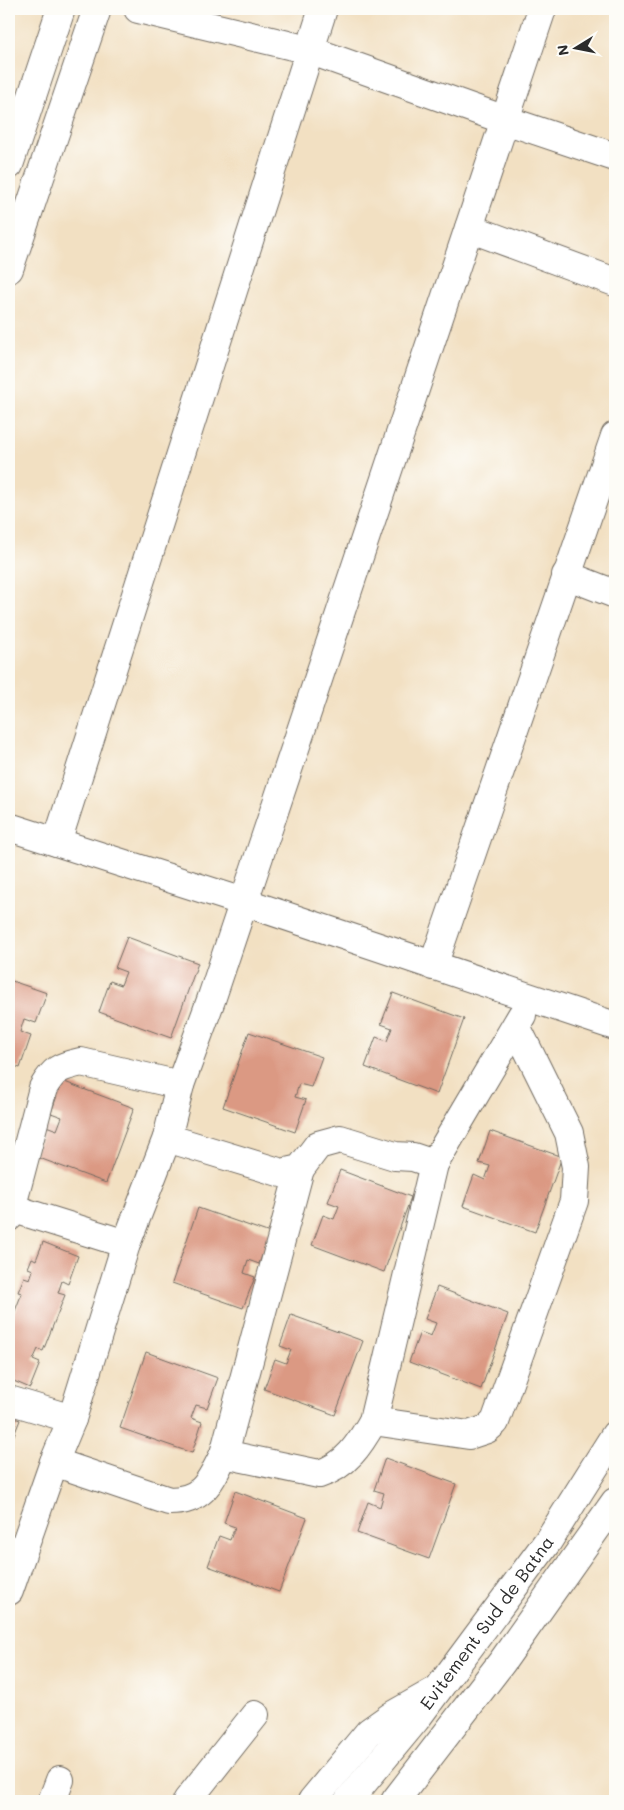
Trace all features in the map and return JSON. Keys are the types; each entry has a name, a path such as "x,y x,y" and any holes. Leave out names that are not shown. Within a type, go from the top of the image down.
{"main road":[{"path":"9,165 14,127 61,9"},
{"path":"9,269 97,9"},
{"path":"138,9 308,50 504,120 615,156"},
{"path":"57,842 308,50 323,9"},
{"path":"9,1591 54,1462 72,1419 126,1244 167,1138 180,1085 244,902 542,9"},
{"path":"14,127 50,146"},
{"path":"469,228 615,282"},
{"path":"433,966 615,436"},
{"path":"566,575 615,594"},
{"path":"9,827 244,902 615,1026"},
{"path":"224,1454 319,1474 331,1470 356,1450 373,1421 434,1164 517,1028 530,998"},
{"path":"373,1421 469,1435 487,1429 495,1422 574,1201 576,1167 569,1134 517,1028"},
{"path":"126,1244 10,1213 43,1088 53,1072 64,1066 81,1062 180,1085"},
{"path":"167,1138 282,1173 300,1169"},
{"path":"54,1462 169,1501 186,1501 198,1494 211,1482 224,1454 300,1169 318,1144 340,1139 395,1156 413,1157 434,1164"},
{"path":"9,1400 72,1419"},
{"name":"Evitement Sud de Batna","path":"348,1801 437,1690 548,1541 615,1435"},
{"name":"Evitement Sud de Batna","path":"395,1801 502,1662 615,1502"},
{"path":"312,1801 369,1732 393,1715 437,1690"},
{"path":"186,1801 255,1714"}],"building":[{"path":"127,937 198,963 171,1038 99,1012 110,981 121,985 126,972 115,968"},
{"path":"9,980 47,993 36,1023 24,1019 20,1032 31,1036 20,1068 9,1064"},
{"path":"393,993 464,1019 437,1094 365,1067 376,1037 387,1041 392,1028 381,1024"},
{"path":"249,1032 322,1057 311,1087 299,1084 295,1097 306,1100 295,1132 223,1107"},
{"path":"62,1081 134,1108 106,1183 34,1156 46,1126 57,1130 62,1117 51,1113"},
{"path":"490,1131 562,1157 535,1232 463,1206 474,1175 485,1180 490,1166 479,1163"},
{"path":"340,1170 411,1197 384,1272 312,1245 323,1215 334,1219 339,1206 328,1202"},
{"path":"198,1208 270,1233 259,1264 248,1260 244,1273 255,1277 243,1308 172,1283"},
{"path":"43,1242 78,1256 68,1284 62,1281 58,1293 65,1295 43,1351 38,1349 33,1360 40,1363 30,1388 9,1379 9,1326 22,1293 18,1292 24,1277 30,1279 33,1270 28,1268 32,1258 36,1260"},
{"path":"437,1287 508,1314 481,1389 409,1362 420,1332 431,1336 436,1323 425,1319"},
{"path":"291,1315 363,1341 335,1415 264,1389 275,1359 286,1363 291,1350 280,1346"},
{"path":"146,1352 218,1378 207,1408 196,1405 191,1418 202,1422 192,1453 120,1428"},
{"path":"9,1416 20,1420 10,1445 9,1444"},
{"path":"385,1458 456,1484 429,1559 357,1533 368,1502 380,1507 384,1493 374,1490"},
{"path":"235,1491 307,1518 279,1592 208,1566 219,1536 230,1540 235,1527 224,1523"}]}
